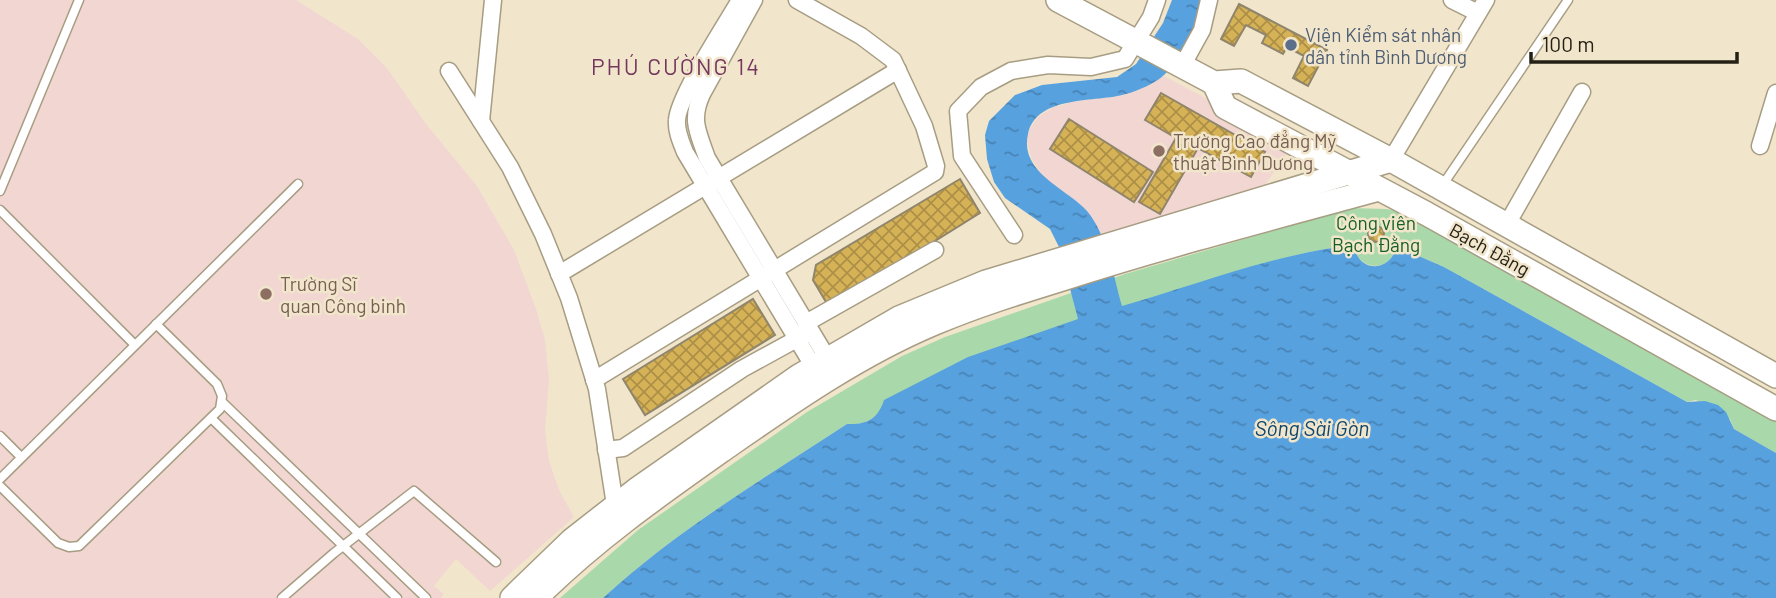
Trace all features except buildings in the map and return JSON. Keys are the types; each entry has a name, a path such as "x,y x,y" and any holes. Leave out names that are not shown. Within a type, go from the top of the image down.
{"street":[{"path":"481,121 493,0"},
{"path":"740,0 683,100 677,119 679,137 685,152 712,180 768,274 797,338 825,370"},
{"path":"712,180 695,127 695,109 754,0"},
{"path":"594,380 935,172 936,166 924,126 893,60 861,36 797,0"},
{"path":"1058,0 1138,44"},
{"path":"1014,235 962,156 958,111 981,87 1012,71 1048,65 1091,67 1125,58 1138,44 1157,0"},
{"path":"1181,68 1202,30 1209,0"},
{"path":"512,598 552,558 615,505 756,405 825,370 877,350 934,323 999,299 1145,252 1379,189 1391,160 1482,7 1452,0"},
{"name":"Bạch Đằng","path":"1138,44 1214,83 1241,81 1391,160 1776,376"},
{"path":"559,274 898,70"},
{"path":"449,71 510,167 543,234 559,274 594,380 615,505"},
{"name":"Bạch Đằng","path":"1214,83 1225,107 1427,214 1776,409"},
{"path":"1506,226 1582,92"},
{"path":"1760,146 1776,93"},
{"path":"1293,189 1306,168 1306,158 1299,146"},
{"path":"536,598 561,573 615,528 825,370 899,318 986,282 1391,160"},
{"path":"1427,214 1440,189"},
{"path":"806,323 935,250"},
{"path":"1574,296 1587,272"},
{"path":"768,274 806,323 825,370"},
{"path":"606,450 623,447 742,369 806,333 806,323"},
{"path":"1726,381 1739,356"}],"lane":[{"path":"0,191 2,178 79,0"},
{"path":"1440,189 1568,0"},
{"path":"0,479 298,184"},
{"path":"0,210 135,345"},
{"path":"0,486 58,543 69,547 79,546 220,409 222,396 217,384 156,324"},
{"path":"222,402 426,598"},
{"path":"211,418 397,598"},
{"path":"0,436 21,457"},
{"path":"282,598 414,491 496,562"}],"shaded area":[{"name":"Trường Sĩ quan Công binh","path":"0,0 296,0 358,39 387,68 426,124 477,186 514,250 545,340 549,379 545,430 549,461 559,490 574,517 490,591 456,559 434,586 444,594 441,598 0,598"},
{"name":"Trường Cao đẳng Mỹ thuật Bình Dương","path":"1164,76 1293,145 1260,192 1101,235 1086,210 1039,171 1031,157 1027,141 1029,130 1038,117 1052,108 1076,101 1125,95"}],"green space":[{"name":"Công viên Bạch Đằng","path":"1351,208 1387,209 1428,219 1776,415 1776,453 1734,429 1730,419 1696,400 1687,402 1444,267 1396,249 1386,262 1373,266 1361,260 1353,245 1291,256 1202,284 881,410 866,422 847,424 691,528 631,573 603,598 560,598 638,530 807,412 902,356 945,337 1125,274"}],"water":[{"name":"Sông Sài Gòn","path":"1172,0 1203,0 1184,50 1164,75 1126,94 1055,106 1034,121 1028,134 1027,148 1038,170 1079,203 1094,221 1105,244 1122,306 1266,262 1354,245 1361,260 1373,266 1386,263 1396,249 1444,267 1687,402 1705,401 1718,405 1726,412 1734,429 1776,453 1776,598 603,598 661,550 752,485 847,424 870,420 884,400 968,357 1078,319 1059,247 1050,229 1005,198 994,182 987,159 985,135 989,121 1015,95 1042,85 1117,77 1136,64 1163,23"}],"place":[{"name":"Viện Kiểm sát nhân dân tỉnh Bình Dương","path":"1291,45"},
{"name":"Trường Cao đẳng Mỹ thuật Bình Dương","path":"1159,151"},
{"name":"Trường Sĩ quan Công binh","path":"266,294"}],"district":[{"name":"PHÚ CƯỜNG 14","path":"676,66"}]}
